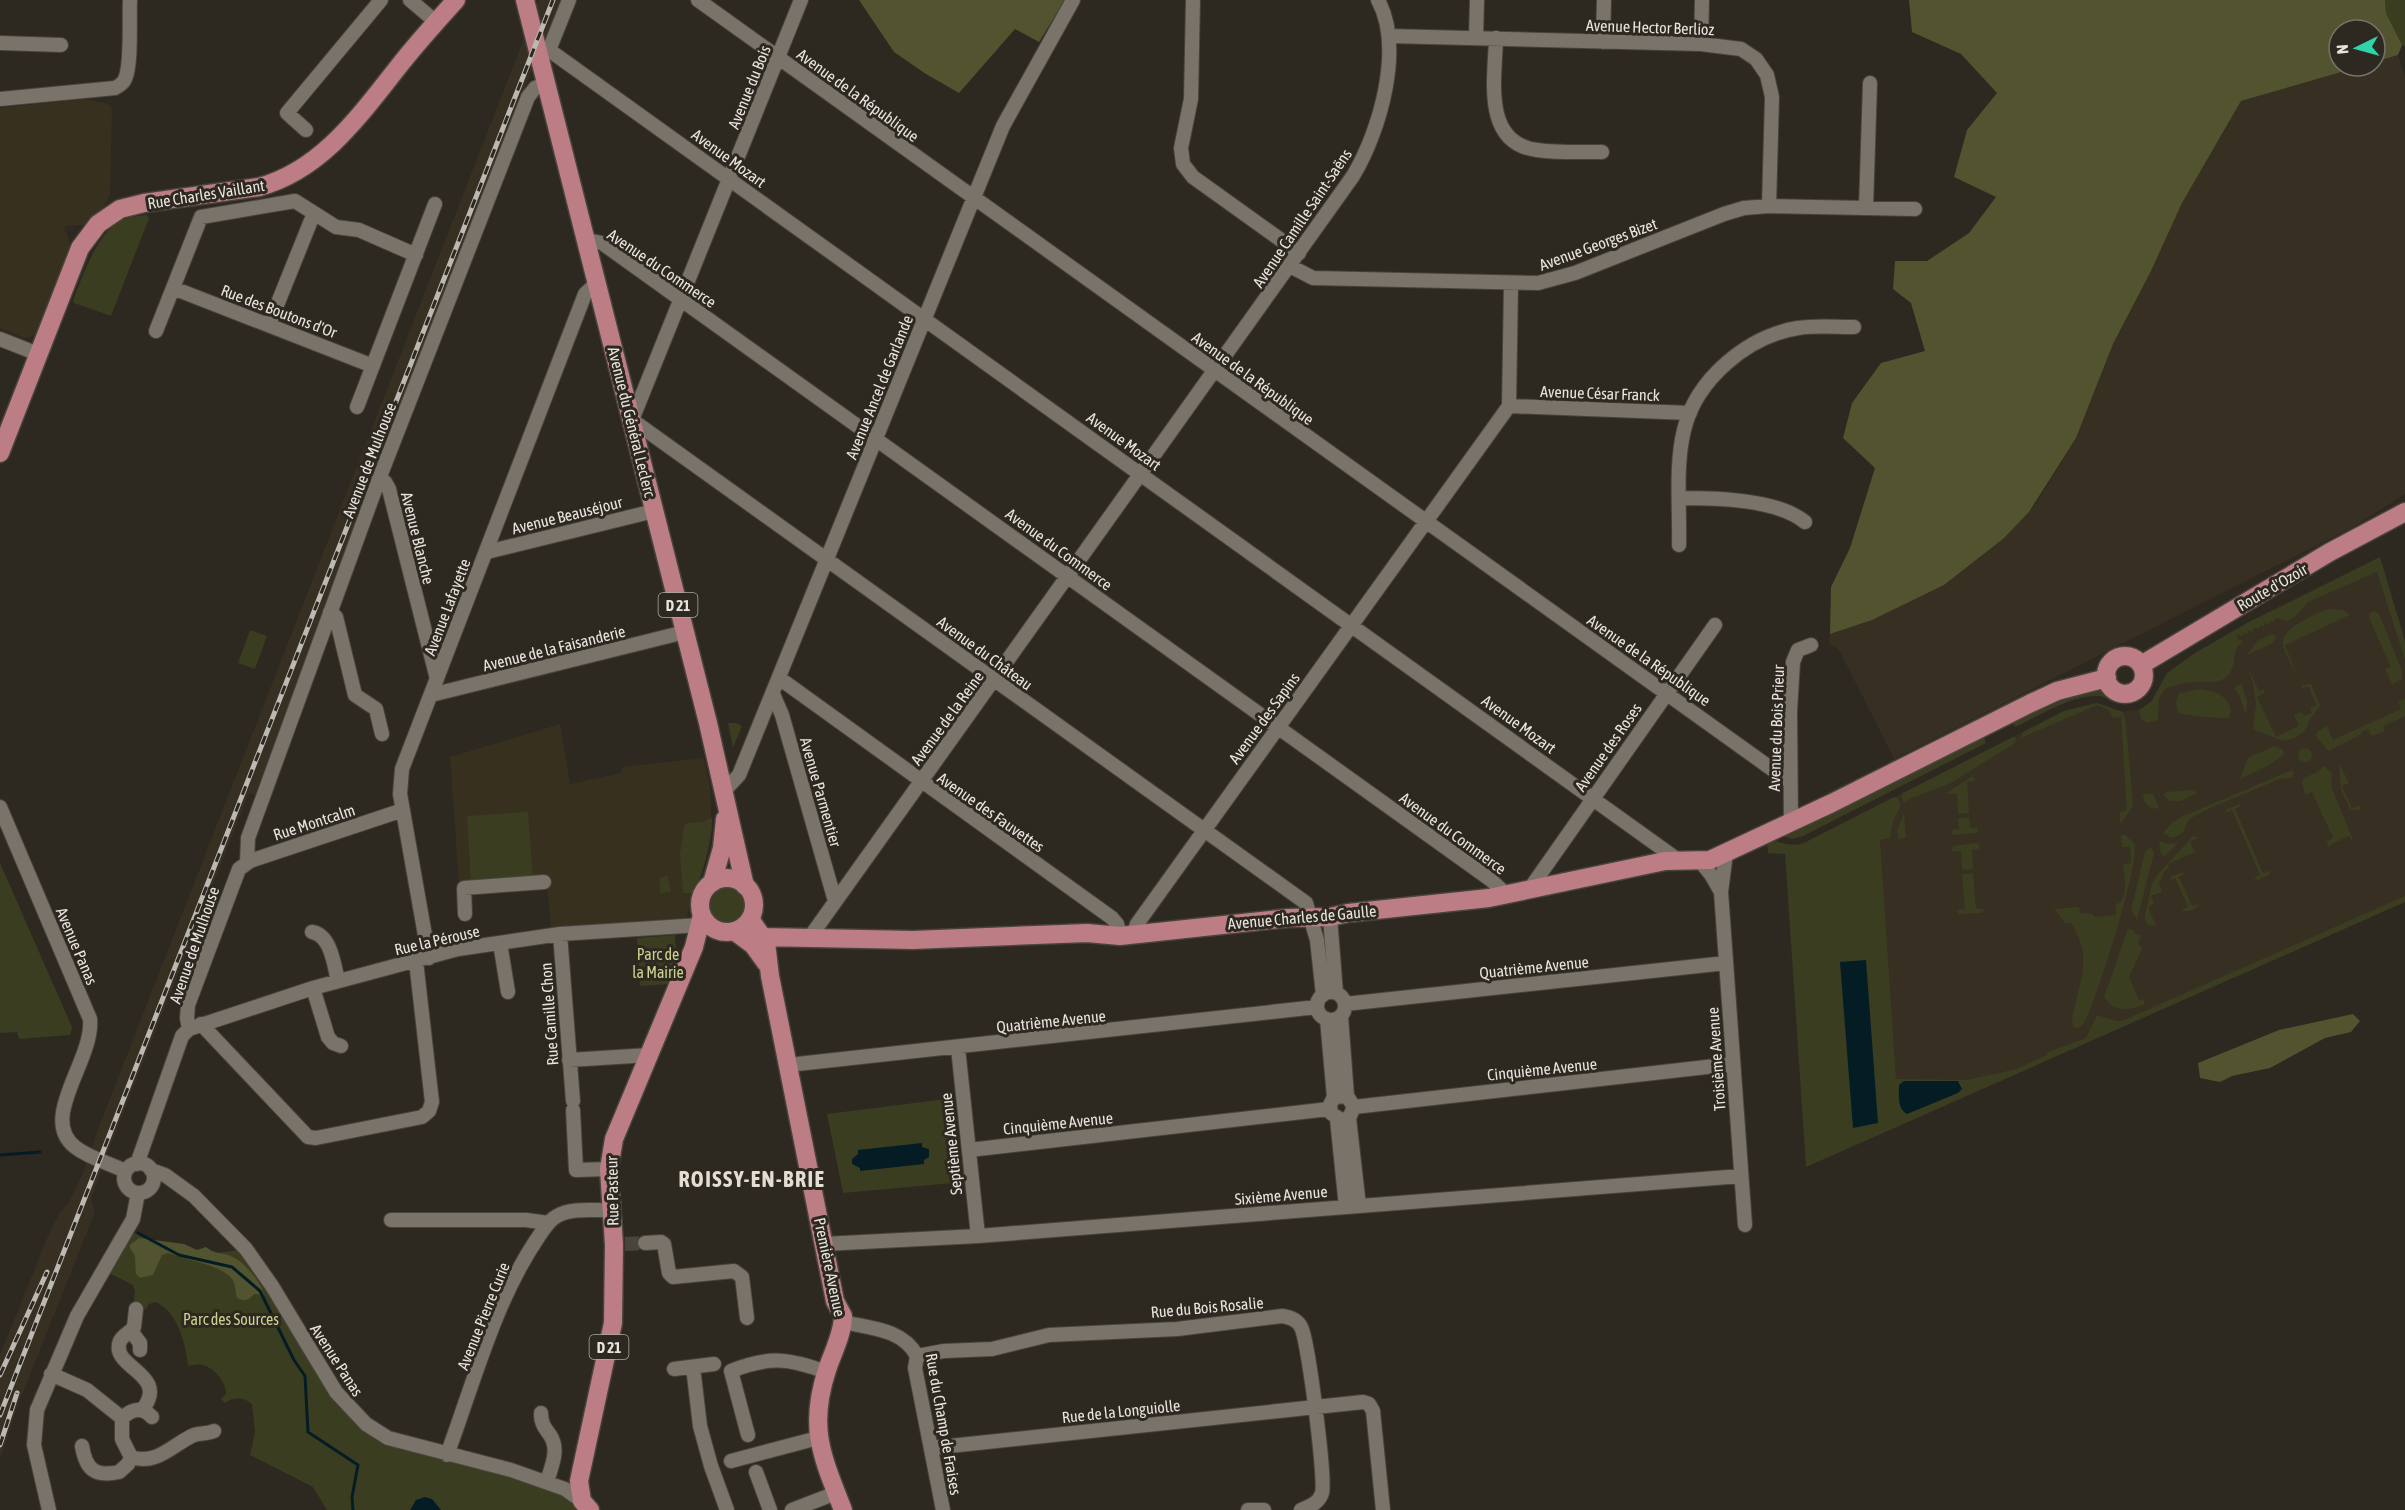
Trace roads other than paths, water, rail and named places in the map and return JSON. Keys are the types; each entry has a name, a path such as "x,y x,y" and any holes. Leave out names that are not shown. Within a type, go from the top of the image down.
{"main road":[{"name":"Rue Charles Vaillant","path":"0,453 80,249 103,220 120,209 138,204 259,187 291,176 345,132 456,0"},
{"name":"D 21","path":"525,0 544,51"},
{"name":"Avenue du Général Leclerc","path":"544,51 547,84 725,790 746,886"},
{"name":"Route d'Ozoir","path":"2141,664 2330,552 2405,512"},
{"path":"2118,657 2131,657 2141,664 2144,674 2143,682 2131,693 2115,691 2107,678 2109,665 2118,657"},
{"name":"Avenue Charles de Gaulle","path":"758,941 806,936 913,940 1087,933 1126,935 1198,927 1330,918 1348,913 1472,900 1622,869 1678,860 1710,860 1889,775 2057,691 2107,678"},
{"name":"Avenue du Général Leclerc","path":"712,883 724,840 725,790"},
{"path":"750,919 734,931 723,932 713,928 701,920 702,896 712,883 729,878 746,886 753,902 750,919 769,967"},
{"name":"Rue Pasteur","path":"586,1506 572,1485 611,1338 620,1244 611,1210 609,1169 614,1139 694,947 701,920"},
{"path":"734,931 758,941"},
{"path":"769,967 775,954 806,936"},
{"name":"Première Avenue","path":"769,967 837,1306 843,1316 819,1399 818,1438 843,1510"}],"street":[{"path":"0,99 114,88 124,82 128,71 130,0"},
{"path":"306,130 287,113 381,0"},
{"path":"410,0 436,22"},
{"path":"544,51 569,0"},
{"name":"Avenue de la République","path":"698,0 1790,782"},
{"name":"Avenue du Bois","path":"632,420 801,0"},
{"name":"Avenue Ancel de Garlande","path":"725,790 739,775 773,694 1003,126 1073,0"},
{"path":"1193,0 1191,99 1181,144 1182,161 1193,177 1299,253"},
{"name":"Avenue Camille Saint-Saëns","path":"1215,371 1348,184 1368,149 1382,107 1389,36 1386,18 1378,0"},
{"path":"1476,38 1477,0"},
{"path":"1603,42 1604,0"},
{"path":"1701,44 1702,0"},
{"name":"Avenue Hector Berlioz","path":"1389,36 1701,44 1741,49 1756,59 1767,75 1772,97 1769,206"},
{"path":"1496,38 1495,110 1503,133 1515,143 1529,149 1602,152"},
{"path":"0,43 61,45"},
{"name":"Avenue Mozart","path":"544,51 730,179 1678,860"},
{"path":"1866,208 1870,83"},
{"name":"Avenue de Mulhouse","path":"131,1167 182,1036 195,1027 187,1007 242,866 248,838 379,479 528,97 535,88 547,84"},
{"path":"156,331 201,217 294,201 336,227 359,230 416,255"},
{"path":"357,407 435,204"},
{"name":"Avenue Georges Bizet","path":"1290,266 1313,278 1538,283 1556,279 1744,208 1769,206 1915,209"},
{"path":"269,325 314,213"},
{"name":"Avenue du Commerce","path":"587,240 602,243 681,299 1491,879 1506,894"},
{"name":"Avenue Lafayette","path":"195,1027 308,1137 316,1138 420,1117 429,1111 432,1102 422,960 400,784 402,769 584,297 588,289 598,282"},
{"path":"1509,406 1511,284"},
{"name":"Rue des Boutons d'Or","path":"173,288 373,366"},
{"path":"1679,545 1681,449 1690,413 1721,369 1754,344 1772,335 1802,327 1854,327"},
{"path":"0,339 38,354"},
{"name":"Avenue de la Reine","path":"806,936 835,901 921,783 1215,371"},
{"name":"Avenue César Franck","path":"1509,406 1690,413"},
{"name":"Avenue des Sapins","path":"1126,935 1137,924 1509,406"},
{"name":"Avenue du Château","path":"632,420 1306,903 1311,918"},
{"name":"Avenue Blanche","path":"379,479 385,482 389,489 437,679"},
{"path":"1680,498 1735,500 1786,511 1805,522"},
{"name":"Avenue Beauséjour","path":"487,552 654,511"},
{"path":"330,612 336,617 355,695 376,709 382,734"},
{"name":"Avenue des Roses","path":"1529,890 1715,626"},
{"name":"Avenue de la Faisanderie","path":"430,695 685,632"},
{"name":"Avenue du Bois Prieur","path":"1791,822 1790,718 1793,662 1798,650 1811,645"},
{"name":"Avenue des Fauvettes","path":"779,678 921,783 1112,918 1126,935"},
{"name":"Avenue Parmentier","path":"773,694 782,715 835,901"},
{"name":"Avenue Panas","path":"0,807 90,1019 91,1030 88,1044 63,1106 62,1130 66,1138 82,1152 131,1167"},
{"name":"Rue Montcalm","path":"242,866 403,810"},
{"name":"Troisième Avenue","path":"1726,853 1721,892 1745,1225"},
{"name":"Troisième Avenue","path":"1700,861 1721,892"},
{"path":"465,914 464,888 544,882"},
{"path":"1311,918 1317,940 1325,998"},
{"path":"1330,918 1325,998 1321,1015 1338,1013"},
{"name":"Rue la Pérouse","path":"195,1027 313,988 458,949 560,934 701,920"},
{"path":"312,932 319,933 326,940 338,981"},
{"name":"Rue Camille Chon","path":"560,934 576,1170 609,1169"},
{"path":"500,943 508,992"},
{"name":"Quatrième Avenue","path":"1338,1013 1726,963"},
{"path":"313,988 328,1037 341,1046"},
{"path":"1325,998 1342,997 1338,1013 1342,1108 1353,1206"},
{"name":"Quatrième Avenue","path":"788,1065 958,1048 1325,998"},
{"name":"Septième Avenue","path":"958,1048 978,1236"},
{"path":"569,1060 649,1055"},
{"name":"Cinquième Avenue","path":"969,1150 1733,1064"},
{"path":"49,1510 36,1462 34,1434 37,1410 87,1296 126,1235 144,1191 153,1178 151,1170 142,1164 131,1167 126,1186 144,1191 184,1189"},
{"name":"Avenue Panas","path":"151,1170 165,1175 184,1189 219,1219 246,1249 272,1286 336,1392 366,1424 388,1438 511,1470 547,1482 572,1485"},
{"name":"Sixième Avenue","path":"824,1244 978,1236 1741,1176"},
{"path":"391,1220 526,1220 548,1223 564,1212 611,1210"},
{"name":"Avenue Pierre Curie","path":"447,1455 504,1299 520,1265 548,1223"},
{"path":"645,1243 661,1242 664,1244 669,1273 673,1277 734,1271 739,1273 742,1277 747,1318"},
{"path":"122,1418 132,1412 147,1413 149,1398 148,1384 124,1358 120,1350 122,1338 131,1331 134,1325 136,1309"},
{"name":"Rue du Bois Rosalie","path":"917,1356 944,1351 992,1350 1049,1335 1177,1329 1288,1317 1297,1322 1303,1333 1315,1406 1323,1492 1317,1502 1301,1510"},
{"name":"Rue du Champ de Fraises","path":"843,1322 885,1331 906,1342 917,1356 915,1368 943,1510"},
{"path":"131,1331 140,1343 140,1350"},
{"path":"748,1435 731,1371 775,1359 794,1360 826,1372"},
{"path":"674,1369 714,1364"},
{"path":"693,1367 700,1426 721,1464 727,1510"},
{"path":"51,1374 87,1390 122,1418"},
{"name":"Rue de la Longuiolle","path":"931,1448 1361,1401 1371,1406 1383,1510"},
{"path":"541,1413 542,1424 554,1448 553,1463 547,1482"},
{"path":"82,1446 87,1466 95,1472 119,1472 129,1464 131,1457 122,1439 122,1418"},
{"path":"131,1457 142,1460 155,1457 195,1435 213,1431"},
{"path":"721,1464 818,1438"},
{"path":"756,1472 770,1510"},
{"path":"792,1510 836,1493"},
{"path":"1248,1510 1264,1510"}],"water":[{"path":"1866,960 1878,1123 1853,1128 1840,962"},
{"path":"1904,1081 1958,1081 1962,1089 1958,1093 1907,1114 1899,1101 1899,1085"},
{"path":"922,1143 922,1147 929,1149 929,1157 924,1160 924,1164 860,1171 860,1168 852,1164 852,1159 858,1154 858,1150"},
{"path":"425,1497 432,1499 441,1510 410,1510 416,1500"}],"waterway":[{"path":"0,1155 40,1152"},
{"path":"138,1233 179,1255 232,1267 260,1291 294,1360 305,1376 308,1432 358,1465 352,1497 353,1510"}],"tunnel":[{"path":"625,1244 645,1243"}],"railway":[{"path":"0,1415 553,0"},
{"path":"0,1375 47,1272"},
{"path":"0,1445 17,1393"}],"district":[{"name":"ROISSY-EN-BRIE","path":"752,1179"}],"park label":[{"name":"Parc de la Mairie","path":"658,963"},
{"name":"Parc des Sources","path":"231,1319"}]}
